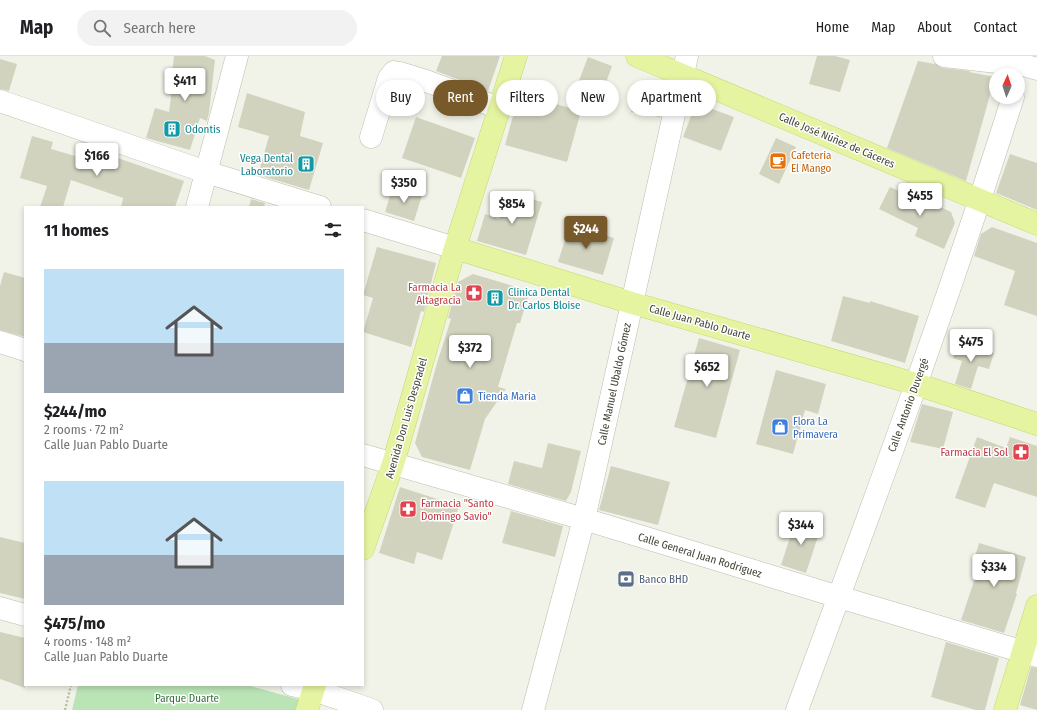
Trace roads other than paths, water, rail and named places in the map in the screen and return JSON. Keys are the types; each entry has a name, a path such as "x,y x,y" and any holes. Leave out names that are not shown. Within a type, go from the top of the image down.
{"main road":[{"name":"Avenida Don Luis Despradel","path":"508,80 516,56"},
{"name":"Calle José Núñez de Cáceres","path":"637,56 685,65 980,200 1037,224"},
{"name":"Avenida Don Luis Despradel","path":"364,546 393,464 454,248 496,116"},
{"name":"Calle Juan Pablo Duarte","path":"454,248 632,302 916,384 1037,424"},
{"path":"1005,710 1030,654 1037,606"}],"street":[{"path":"197,206 237,56"},
{"path":"944,56 1026,68"},
{"name":"Calle Manuel Ubaldo Gómez","path":"533,710 584,519 685,65"},
{"path":"371,137 389,78 394,72 426,81 496,107"},
{"path":"0,101 206,172 317,206"},
{"name":"Calle Antonio Duvergé","path":"797,710 916,384 980,200 1011,104"},
{"name":"Calle Juan Pablo Duarte","path":"364,220 454,248"},
{"path":"0,342 24,350"},
{"name":"Calle General Juan Rodríguez","path":"364,455 584,519 1030,654"},
{"path":"0,608 24,615"},
{"path":"294,686 312,695 372,710"}],"place":[{"name":"Odontis","path":"172,129"},
{"name":"Cafeteria El Mango","path":"778,161"},
{"name":"Vega Dental Laboratorio","path":"306,164"},
{"name":"Farmacia La Altagracia","path":"474,293"},
{"name":"Clinica Dental Dr. Carlos Bloise","path":"495,298"},
{"name":"Tienda Maria","path":"465,396"},
{"name":"Flora La Primavera","path":"780,427"},
{"name":"Farmacia El Sol","path":"1021,452"},
{"name":"Farmacia \"Santo Domingo Savio\"","path":"408,509"},
{"name":"Banco BHD","path":"626,579"}],"park label":[{"name":"Parque Duarte","path":"187,698"}]}
